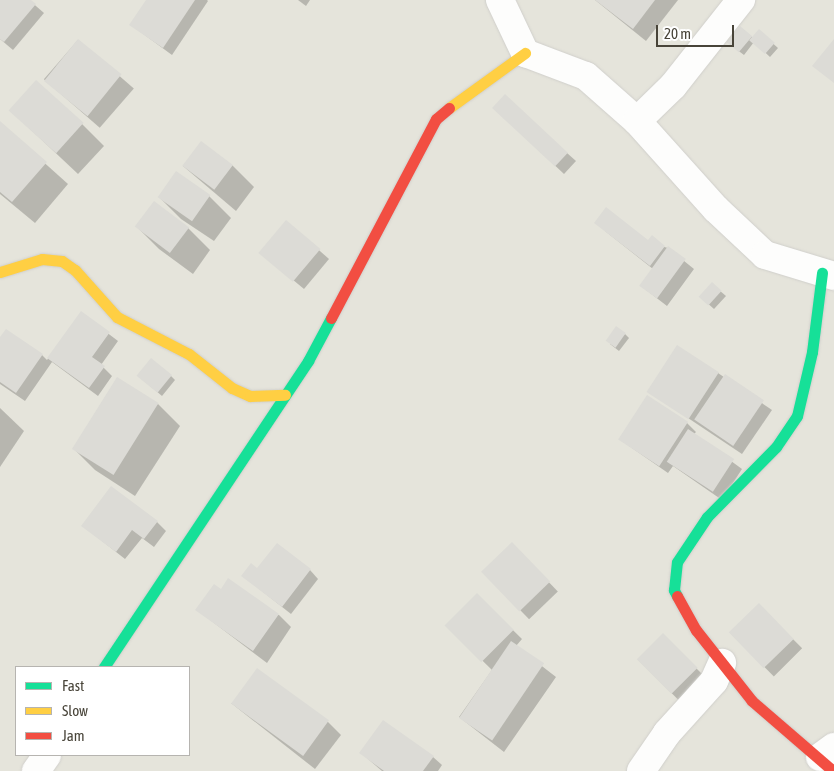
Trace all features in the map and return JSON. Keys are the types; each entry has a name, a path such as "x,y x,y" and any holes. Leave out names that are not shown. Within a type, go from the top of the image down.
{"street":[{"path":"500,0 525,53 586,76 637,121 716,209 765,255 828,274 798,416 776,447 708,517 677,562 674,590 696,630 752,701 829,758"},
{"path":"637,121 673,86 740,0"},
{"path":"105,666 308,361 436,118 478,84 525,53"},
{"path":"0,272 42,259 62,261 75,270 117,317 188,354 232,388 250,396 285,395"},
{"path":"641,771 667,733 714,681 722,663"},
{"path":"36,771 46,756"}],"shaded area":[{"path":"0,0 834,0 834,771 0,771"}],"building":[{"path":"0,0 31,0 36,4 4,42 0,39"},
{"path":"146,0 195,0 163,48 129,25"},
{"path":"595,0 655,0 633,29"},
{"path":"740,26 752,36 739,52 727,42"},
{"path":"759,29 775,43 765,54 749,40"},
{"path":"78,39 122,74 88,116 44,81"},
{"path":"834,39 834,83 812,66"},
{"path":"36,80 84,123 56,153 9,110"},
{"path":"505,94 568,153 555,167 492,108"},
{"path":"0,121 47,162 12,202 0,192"},
{"path":"201,141 233,165 214,190 182,166"},
{"path":"176,171 210,195 192,221 158,197"},
{"path":"154,201 189,227 170,253 135,227"},
{"path":"606,207 648,240 652,235 665,246 650,266 594,223"},
{"path":"286,220 320,249 293,282 258,253"},
{"path":"668,246 686,259 657,299 639,286"},
{"path":"712,282 722,291 708,306 699,297"},
{"path":"81,311 110,332 92,357 105,366 89,388 47,358"},
{"path":"616,326 626,333 616,348 606,341"},
{"path":"6,329 43,354 16,393 0,382 0,337"},
{"path":"677,345 719,372 688,419 647,392"},
{"path":"151,358 172,375 158,393 137,376"},
{"path":"725,374 764,400 733,446 694,420"},
{"path":"117,377 159,403 114,475 72,449"},
{"path":"647,395 688,422 659,466 618,439"},
{"path":"688,429 734,459 713,492 667,462"},
{"path":"111,486 158,521 144,539 132,530 116,552 81,526"},
{"path":"512,542 550,582 519,611 481,572"},
{"path":"277,543 311,569 282,607 241,576 251,563 257,568"},
{"path":"228,578 279,614 253,651 195,610 214,584 221,589"},
{"path":"477,593 514,630 481,662 444,626"},
{"path":"759,603 794,639 764,668 729,632"},
{"path":"663,633 698,668 671,694 637,659"},
{"path":"511,641 544,663 492,740 459,718"},
{"path":"257,668 329,720 303,756 231,704"},
{"path":"383,720 434,756 423,771 384,771 359,753"}],"traffic: fast":[{"path":"677,596 674,590 677,562 707,517 776,447 797,416 812,352 822,273"},
{"path":"105,666 308,361 331,318"}],"traffic: slow":[{"path":"449,108 525,53"},
{"path":"0,272 42,259 62,261 75,270 117,317 189,354 232,388 250,396 285,395"}],"traffic: jam":[{"path":"331,318 436,119 449,108"},
{"path":"677,596 696,630 752,701 833,771"}]}
